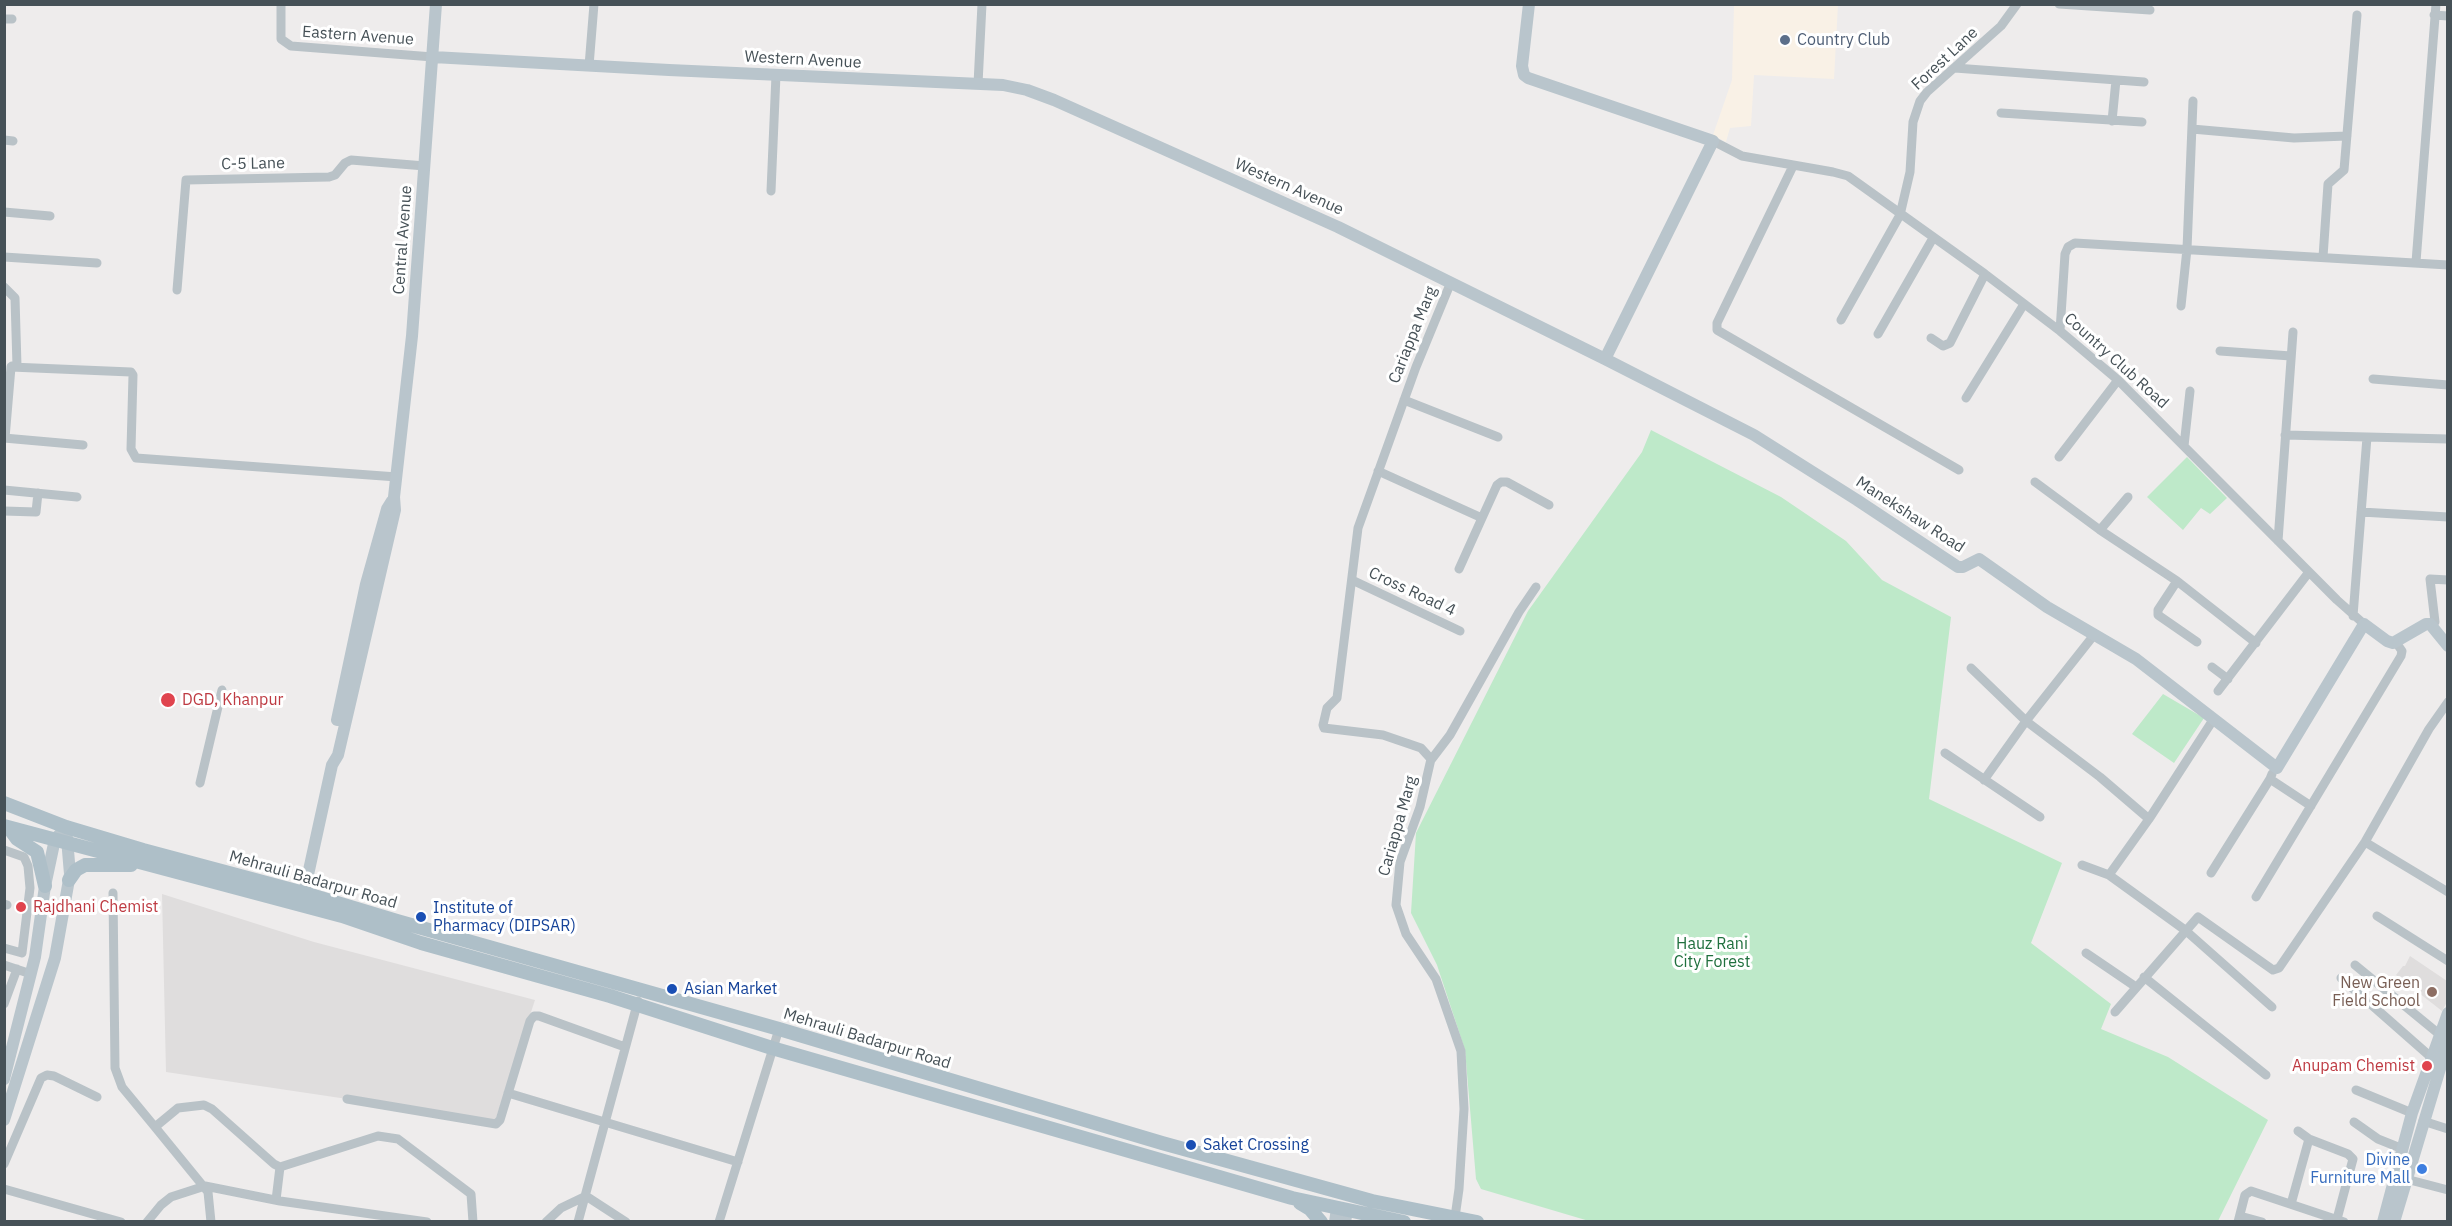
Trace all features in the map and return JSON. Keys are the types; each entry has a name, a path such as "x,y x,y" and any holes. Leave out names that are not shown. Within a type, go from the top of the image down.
{"main road":[{"name":"Mehrauli Badarpur Road","path":"4,803 66,827 779,1029 1151,1140 1371,1201 1455,1217"},
{"name":"Mehrauli Badarpur Road","path":"7,827 333,914 421,943 636,1005 772,1048 1292,1198 1341,1215 1394,1221"},
{"path":"7,827 17,839 37,852 45,886"},
{"path":"69,879 76,870 84,865 124,866 139,863"},
{"path":"1146,1156 1151,1140"},
{"path":"1292,1198 1310,1209 1321,1221"},
{"path":"1455,1217 1477,1221"}],"street":[{"name":"Eastern Avenue","path":"281,4 281,39 291,46 433,57"},
{"name":"Central Avenue","path":"304,893 332,765 338,755 342,715 366,584 387,509 394,497 397,477 412,346 436,4"},
{"path":"589,66 594,4"},
{"path":"978,84 982,4"},
{"path":"1529,4 1522,66 1524,75 1528,78 1713,141 1605,359"},
{"name":"Forest Lane","path":"1841,320 1900,215 1910,172 1916,110 1927,92 2001,26 2017,4"},
{"path":"2058,4 2150,10"},
{"path":"2416,262 2436,4"},
{"path":"2323,257 2328,184 2344,170 2357,15"},
{"path":"2434,15 2448,16"},
{"name":"Western Avenue","path":"433,57 1015,87 1054,100 1338,226 1605,359"},
{"path":"1955,68 2144,82"},
{"path":"771,191 776,75"},
{"path":"2112,121 2116,81"},
{"path":"2181,306 2187,249 2193,101"},
{"path":"2001,113 2142,122"},
{"path":"2192,129 2294,138 2347,136"},
{"name":"Country Club Road","path":"1713,141 1742,156 1833,171 1848,176 1985,274 2060,331 2118,380 2353,616 2387,641 2396,641"},
{"name":"C-5 Lane","path":"177,290 186,180 328,177 335,175 345,163 351,160 425,166"},
{"path":"1793,166 1717,323 1717,330 1959,470"},
{"path":"4,212 50,216"},
{"path":"1878,334 1933,238"},
{"path":"2060,331 2065,254 2071,244 2116,244 2448,265"},
{"path":"4,257 97,263"},
{"path":"1931,338 1943,346 1950,343 1985,274"},
{"name":"Cariappa Marg","path":"1451,282 1404,399 1358,528 1337,698 1327,708 1324,728 1383,735 1421,748 1431,760 1420,807 1400,862 1396,905 1406,934 1436,979 1461,1052 1464,1108 1455,1217"},
{"path":"4,287 15,298 18,366 12,366"},
{"path":"1966,398 2024,304"},
{"path":"2278,541 2293,332"},
{"path":"2220,351 2292,356"},
{"name":"Manekshaw Road","path":"1605,359 1754,435 1958,567 1979,559 2047,607 2147,666 2273,773"},
{"path":"12,366 132,373 131,449 136,458 141,460 397,477"},
{"path":"12,366 5,438 83,445"},
{"path":"2373,379 2448,385"},
{"path":"2058,457 2118,380"},
{"path":"2184,446 2190,392"},
{"path":"1404,399 1498,437"},
{"path":"2285,435 2448,439"},
{"path":"2353,616 2367,437"},
{"path":"1378,471 1479,516"},
{"path":"1459,569 1479,516 1497,485 1503,481 1549,505"},
{"path":"2035,482 2100,530 2177,581 2256,643"},
{"path":"4,490 77,497"},
{"path":"4,511 36,512 38,493"},
{"path":"2100,530 2128,497"},
{"path":"2361,512 2448,517"},
{"path":"2218,691 2309,572"},
{"path":"2434,622 2430,579 2448,580"},
{"name":"Cross Road 4","path":"1352,580 1460,631"},
{"path":"2177,581 2158,610 2158,615 2197,642"},
{"path":"1431,760 1450,735 1519,612 1536,587"},
{"path":"2211,873 2364,624"},
{"path":"2256,897 2401,656 2402,651 2396,641 2427,624 2431,625 2448,646"},
{"path":"1984,780 2026,720 2094,635"},
{"path":"2212,667 2228,679"},
{"path":"1971,668 2026,720 2100,777 2149,819"},
{"path":"200,783 222,690"},
{"path":"2115,1012 2196,918 2201,917 2273,970 2277,970 2366,842 2429,729 2448,702"},
{"path":"2109,875 2149,819 2213,720"},
{"path":"1945,753 2040,817"},
{"path":"2273,773 2311,806"},
{"path":"4,1079 31,974 45,886 66,827"},
{"path":"4,1120 55,958 69,879 61,841"},
{"path":"2366,842 2448,892"},
{"path":"4,850 24,857 28,866 30,888 22,953 4,948"},
{"path":"2082,865 2109,875 2185,930 2272,1007"},
{"path":"113,893 115,1068 122,1087 205,1186 208,1192 211,1221"},
{"path":"2377,916 2448,962"},
{"path":"2086,953 2136,987"},
{"path":"2355,964 2443,1038"},
{"path":"4,965 31,974"},
{"path":"5,1001 17,969"},
{"path":"2144,977 2266,1075"},
{"path":"2342,978 2432,1058"},
{"path":"578,1221 624,1047 642,991"},
{"path":"2394,1221 2423,1121 2448,1013"},
{"path":"347,1098 496,1124 500,1120 530,1021 534,1016 624,1047"},
{"path":"719,1221 779,1029"},
{"path":"2383,1221 2412,1113 2432,1058 2443,1038"},
{"path":"4,1164 41,1078 47,1075 54,1076 97,1097"},
{"path":"2356,1090 2412,1113"},
{"path":"508,1093 738,1162"},
{"path":"155,1127 178,1108 204,1105 212,1109 280,1167"},
{"path":"2423,1121 2448,1129"},
{"path":"2354,1122 2378,1139 2403,1149"},
{"path":"2262,1221 2239,1218 2248,1191 2340,1220 2353,1160 2348,1154 2309,1139 2298,1131"},
{"path":"280,1167 378,1137 398,1139 471,1194 473,1221"},
{"path":"2291,1204 2309,1139"},
{"path":"276,1200 280,1167"},
{"path":"2406,1179 2448,1190"},
{"path":"147,1221 160,1205 171,1197 205,1186 276,1200 427,1221"},
{"path":"4,1189 121,1221"},
{"path":"546,1221 561,1208 586,1196"},
{"path":"586,1196 626,1221"}],"shaded area":[{"name":"Country Club","path":"1734,5 1838,5 1834,79 1754,75 1751,126 1730,128 1726,142 1713,135 1732,80"},
{"path":"162,894 314,942 535,1000 495,1121 166,1072"},
{"name":"New Green Field School","path":"2410,956 2447,981 2447,1002 2442,1011 2396,975 2405,966"}],"green space":[{"name":"Hauz Rani City Forest","path":"1651,430 1781,497 1846,541 1882,580 1951,617 1929,799 2062,863 2031,943 2111,1004 2101,1029 2168,1057 2268,1120 2218,1221 1589,1221 1481,1189 1476,1179 1465,1050 1437,965 1411,913 1416,833 1528,611 1642,452"},
{"path":"2187,457 2227,498 2210,514 2201,508 2183,530 2147,497"},
{"path":"2163,694 2204,718 2174,763 2132,734"}],"place":[{"name":"Country Club","path":"1785,40"},
{"name":"DGD, Khanpur","path":"168,700"},
{"name":"Rajdhani Chemist","path":"21,907"},
{"name":"Institute of Pharmacy (DIPSAR)","path":"421,917"},
{"name":"Asian Market","path":"672,989"},
{"name":"New Green Field School","path":"2432,992"},
{"name":"Anupam Chemist","path":"2427,1066"},
{"name":"Saket Crossing","path":"1191,1145"},
{"name":"Divine Furniture Mall","path":"2422,1169"}]}
